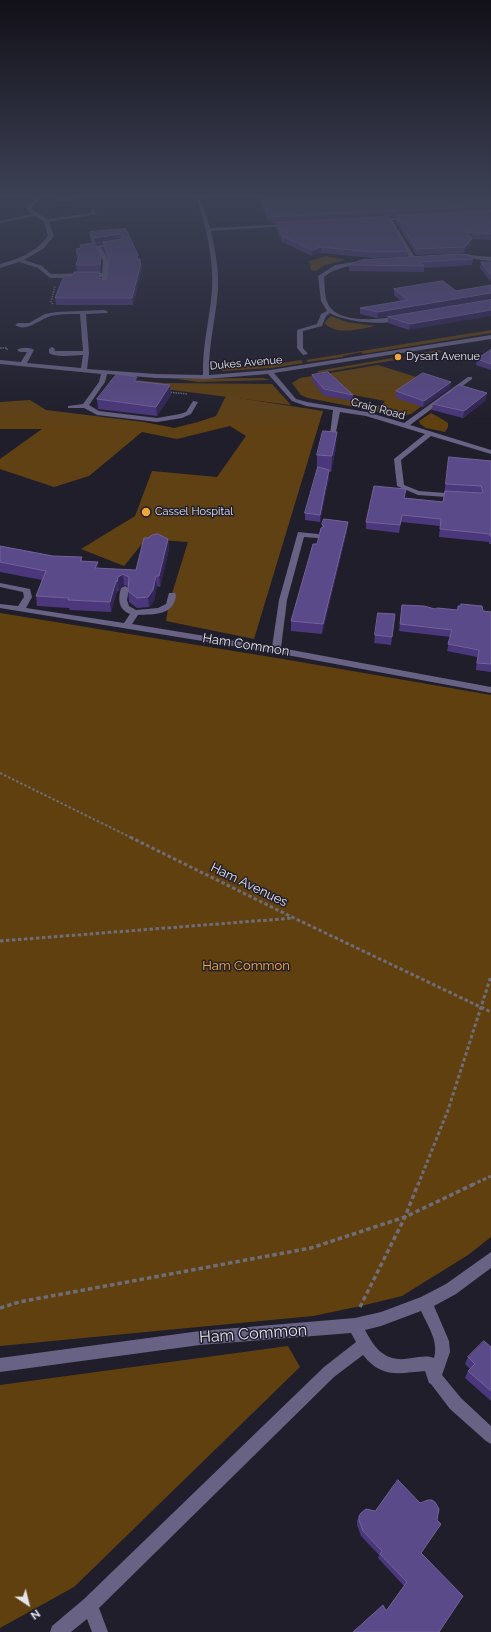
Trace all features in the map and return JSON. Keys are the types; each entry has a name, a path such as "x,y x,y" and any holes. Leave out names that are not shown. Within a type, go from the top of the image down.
{"street":[{"path":"49,275 98,275"},
{"path":"104,284 106,275"},
{"path":"206,377 205,361 215,288 214,275"},
{"path":"322,275 321,276 325,305 330,311 347,319 358,321 374,322 409,317"},
{"path":"305,354 300,348 300,330 320,324 323,315 330,311"},
{"path":"18,325 30,325 38,318 63,312 105,312"},
{"path":"83,313 86,353 84,370"},
{"name":"Dukes Avenue","path":"0,362 156,376 206,377 270,372 491,337"},
{"path":"52,349 52,353 86,353"},
{"path":"20,350 31,350 24,364"},
{"path":"85,406 102,382 104,372"},
{"name":"Craig Road","path":"270,372 294,400 306,404 367,414 491,452"},
{"path":"404,426 470,378"},
{"path":"70,407 85,406 97,413 157,420 182,416 189,413 195,402"},
{"path":"331,442 337,409"},
{"path":"429,434 397,459 400,486 418,493 462,496"},
{"path":"276,650 283,600 301,534 318,536"},
{"path":"0,585 27,591 28,597 20,610"},
{"path":"125,588 122,600 123,605 135,613 153,612 166,608 170,605 172,596"},
{"name":"Ham Common","path":"0,606 276,650 491,690"},
{"path":"127,626 135,613"},
{"name":"Ham Common","path":"0,1365 200,1338 279,1333 355,1325 381,1320 425,1303 451,1289 491,1258"},
{"path":"425,1303 442,1341 443,1352 434,1378"},
{"path":"355,1325 364,1344 372,1355 382,1363 396,1367 430,1364 434,1378 456,1404 491,1436"},
{"path":"58,1632 90,1605 329,1372 364,1344"},
{"path":"90,1605 100,1632"}],"path":[{"path":"56,276 53,278 56,282 51,302 57,309 63,312"},
{"path":"167,392 191,395 195,402"},
{"name":"Ham Avenues","path":"0,773 294,918 491,1012"},
{"path":"0,941 294,918"},
{"path":"355,1325 361,1306 405,1218 448,1110 491,976"},
{"path":"0,1308 19,1302 311,1248 405,1218 491,1176"}],"green space":[{"path":"331,316 347,322 375,326 356,330 335,329 324,323"},
{"path":"491,330 491,333 363,354 361,352 343,357 308,362 306,360"},
{"path":"439,350 442,352 319,373 317,371 392,358 394,360 412,356 410,355"},
{"path":"301,360 303,363 271,368 223,371 216,368 215,364 237,367 264,366"},
{"path":"378,365 448,387 411,414 401,416 308,398 301,395 292,383 300,378","holes":["343,393 385,401 381,406 332,397"]},
{"path":"113,378 164,383 272,384 291,405 109,382"},
{"path":"263,378 270,380 199,382 176,379"},
{"path":"431,413 448,423 448,427 445,432 426,428 420,424 419,421"},
{"name":"Ham Common","path":"0,613 283,659 491,695 491,1237 468,1255 402,1296 313,1316 0,1346"},
{"path":"288,1346 300,1367 74,1587 0,1628 0,1385"}],"shaded area":[{"path":"226,396 323,411 254,639 166,621 169,603 188,542 146,539 124,566 81,549 135,516 152,471 217,477 246,436 230,426 177,439 142,432 89,476 54,487 0,469 0,459 42,429 0,429 0,402 30,400 46,410 144,422 174,428 216,416"}],"building":[{"path":"99,275 99,278 105,280 107,279 107,275 138,275 132,298 55,298 64,276"},
{"path":"443,281 456,291 491,285 491,293 378,312 360,308 408,300 394,289"},
{"path":"491,300 491,310 410,324 388,317"},
{"path":"491,350 491,364 477,359"},
{"path":"328,372 353,395 324,389 312,375"},
{"path":"423,373 451,382 424,401 396,391"},
{"path":"117,374 137,377 134,381 170,385 156,407 97,399"},
{"path":"459,385 487,393 464,411 433,404"},
{"path":"323,431 337,432 332,456 317,455"},
{"path":"449,457 491,461 491,536 490,534 440,529 441,519 402,515 400,525 366,522 374,486 406,489 404,498 443,502 445,491 483,492 481,486 446,484"},
{"path":"318,467 329,470 320,515 305,513"},
{"path":"324,519 348,522 323,624 291,621 313,544 317,544 321,528 324,527 322,524"},
{"path":"158,534 168,539 159,576 156,576 153,590 148,597 137,598 128,591 129,577 123,574 118,577 117,582 116,581 110,602 68,600 69,598 36,596 46,571 0,562 0,546 53,556 82,557 80,561 98,562 95,568 136,570 144,538"},
{"path":"461,604 482,606 483,611 491,612 491,664 477,663 479,650 448,644 452,630 400,624 402,605 458,610 458,606 461,606"},
{"path":"378,613 395,614 392,637 375,635"},
{"path":"484,1341 491,1347 491,1391 468,1371 475,1364 468,1357"},
{"path":"398,1480 420,1503 432,1500 439,1509 437,1520 441,1524 421,1553 463,1596 439,1632 353,1632 383,1605 386,1611 407,1582 380,1554 382,1551 363,1531 359,1520 359,1516 366,1509 375,1511"}],"place":[{"name":"Dysart Avenue","path":"398,357"},
{"name":"Cassel Hospital","path":"146,512"}]}
